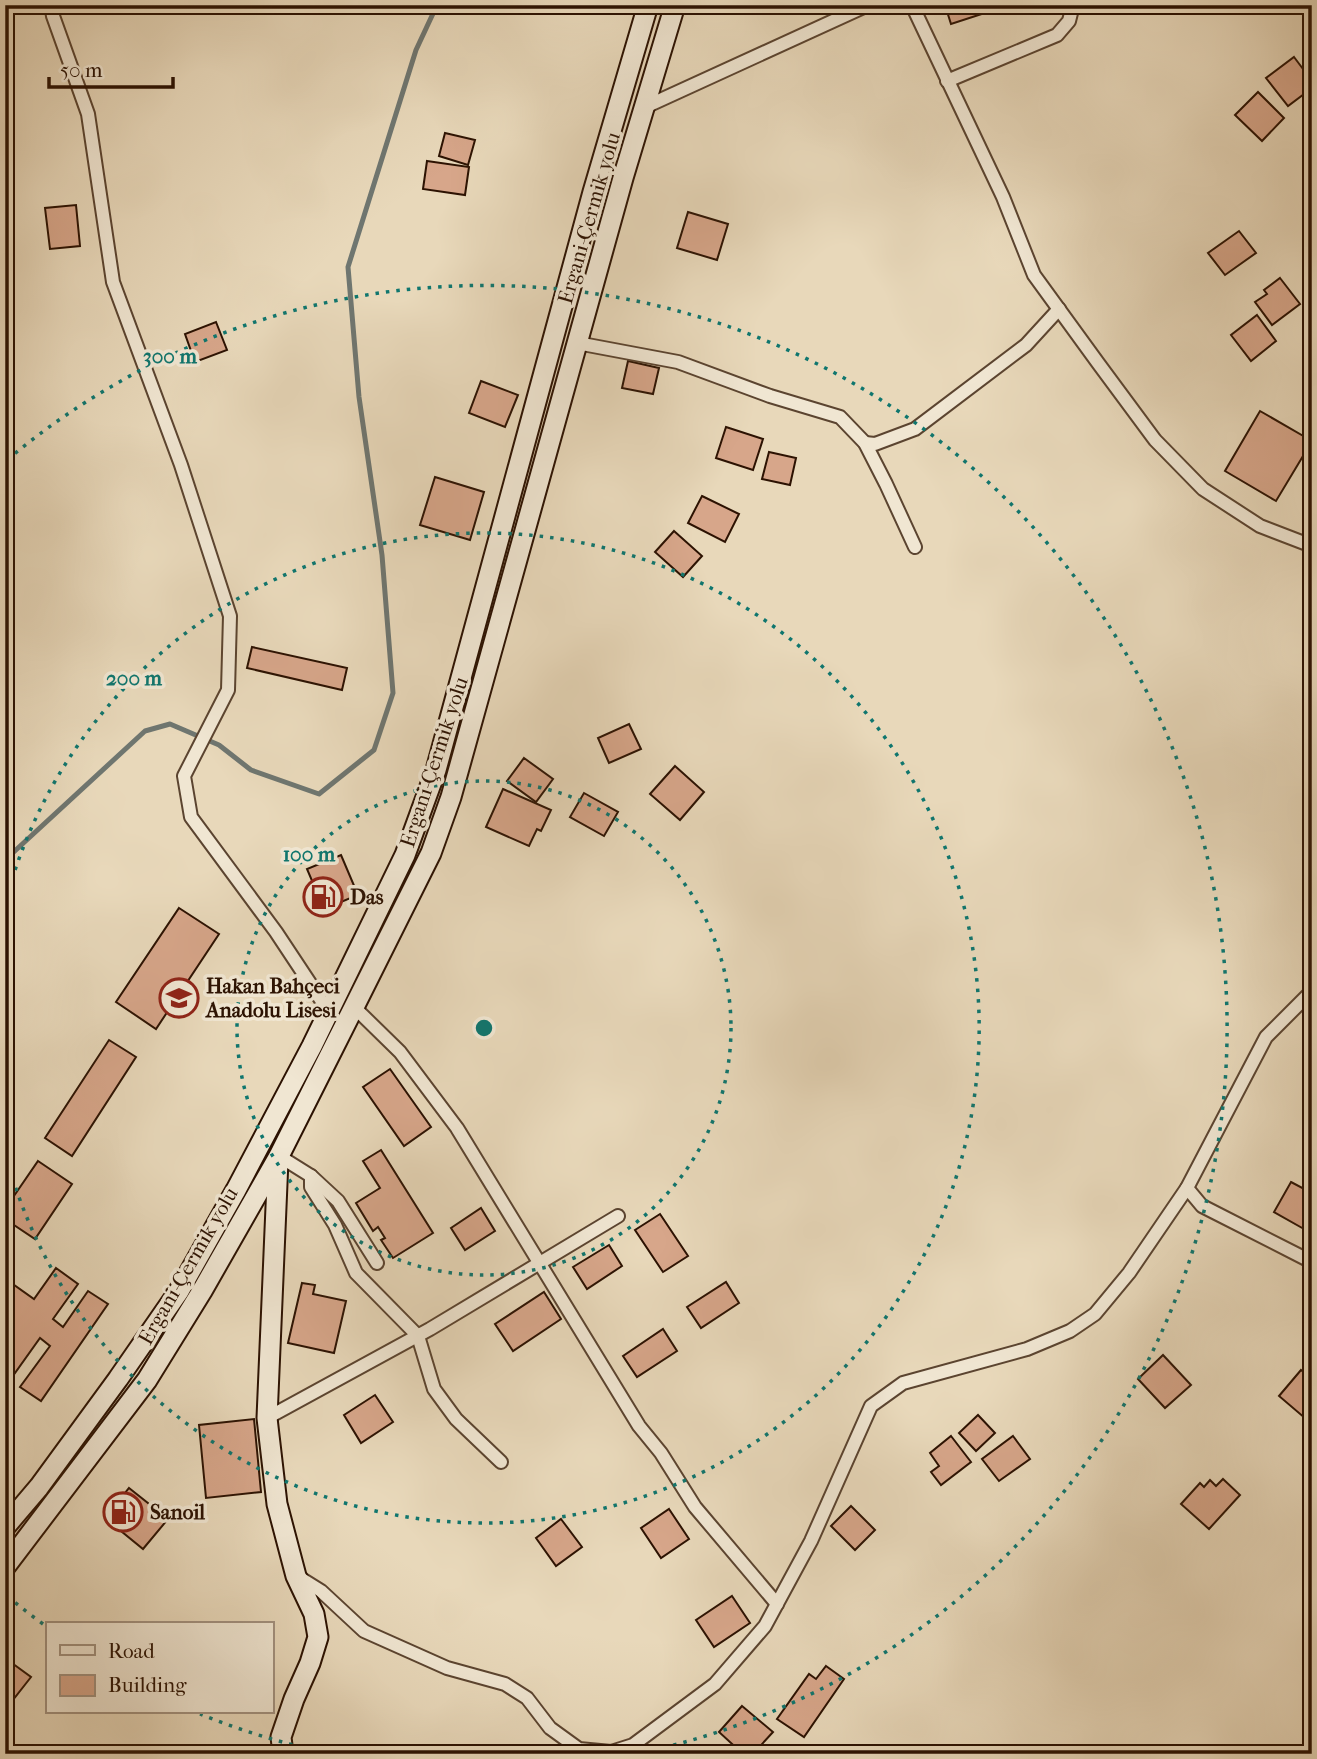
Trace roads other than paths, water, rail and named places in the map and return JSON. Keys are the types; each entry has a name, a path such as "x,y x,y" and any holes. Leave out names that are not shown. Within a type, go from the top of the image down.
{"main road":[{"name":"Ergani-Çermik yolu","path":"5,1527 39,1487 179,1291 236,1190 329,1012 405,855 436,770 593,192 648,5"},
{"name":"Ergani-Çermik yolu","path":"5,1567 147,1380 202,1291 279,1156 442,827 577,343 675,5"},
{"path":"279,1156 267,1419 277,1504 296,1576 314,1614 317,1637 281,1737 283,1754"}],"street":[{"path":"51,5 88,114 113,282 181,465 230,616 228,690 184,776 191,817 276,932 329,1012"},
{"path":"645,107 868,5"},
{"path":"912,5 1003,197 1034,275 1059,309 1156,440 1203,489 1260,526 1312,546"},
{"path":"947,82 1057,35 1069,21 1073,5"},
{"path":"865,443 875,444 915,429 1026,345 1059,309"},
{"path":"577,343 678,362 770,396 840,417 865,443 915,547"},
{"path":"296,1576 321,1591 363,1631 447,1668 505,1684 527,1698 550,1728 580,1751 611,1752 633,1745 715,1684 765,1626 811,1541 871,1406 903,1382 1027,1349 1070,1331 1095,1314 1129,1273 1187,1188 1266,1037 1312,991"},
{"path":"354,1007 400,1052 457,1128 639,1426 661,1453 695,1507 777,1604"},
{"path":"279,1156 312,1177 338,1201 377,1263"},
{"path":"312,1177 311,1187 335,1225 356,1273 418,1336 434,1389 456,1419 501,1462"},
{"path":"1187,1188 1202,1206 1312,1262"},
{"path":"267,1419 418,1336 618,1216"}],"waterway":[{"path":"5,860 145,731 170,724 219,745 251,770 319,794 374,750 393,693 382,555 359,397 348,267 416,50 437,5"}],"place":[{"name":"Das","path":"323,897"},
{"name":"Hakan Bahçeci Anadolu Lisesi","path":"179,998"},
{"name":"Sanoil","path":"123,1512"}]}
